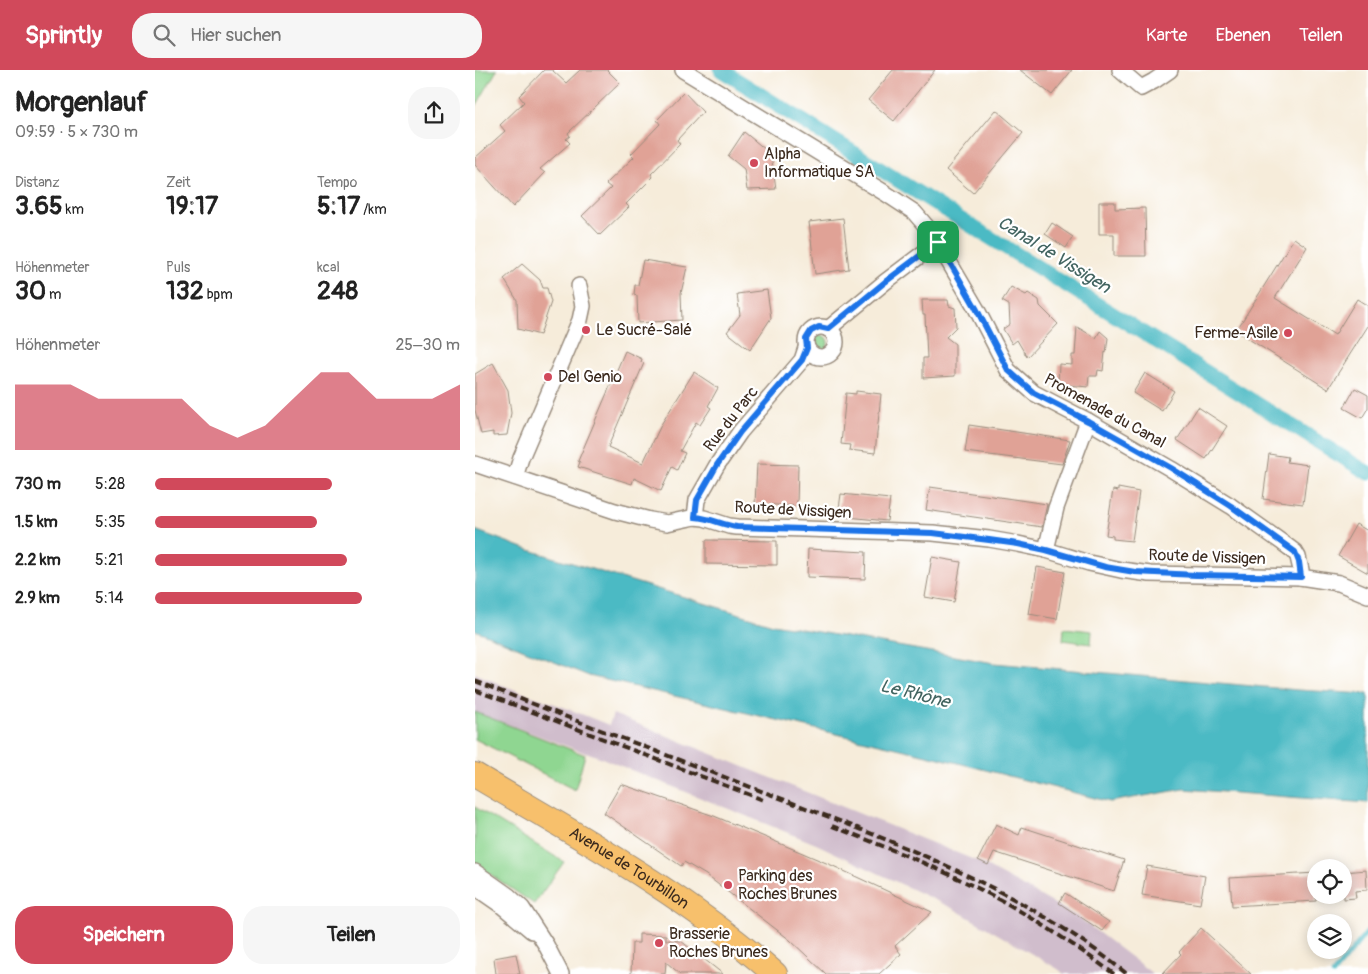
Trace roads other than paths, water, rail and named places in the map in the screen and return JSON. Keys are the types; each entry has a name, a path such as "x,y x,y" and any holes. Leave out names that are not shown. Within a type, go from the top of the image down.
{"main road":[{"name":"Avenue de Tourbillon","path":"475,775 588,842 698,913 775,974"},
{"name":"Avenue de Tourbillon","path":"475,791 670,911 720,946 754,974"}],"street":[{"name":"Promenade du Canal","path":"683,70 907,208 923,221 938,242 976,308 1008,370 1034,393 1171,468 1231,506 1295,552 1298,557 1301,577"},
{"path":"1120,70 1141,88 1170,70"},
{"name":"Rue du Parc","path":"695,517 697,500 717,465 740,432 802,360 807,348 806,339 811,331 819,327 828,329 885,282 938,242"},
{"path":"515,477 521,458 580,320 583,306 579,286"},
{"path":"807,348 814,356 819,358 824,358 833,352 836,342 835,337 828,329"},
{"path":"1046,550 1057,508 1088,421"},
{"name":"Route de Vissigen","path":"475,464 615,510 667,523 695,517 737,527 933,533 1003,542 1046,550 1105,567 1135,572 1301,577 1339,583 1368,595"},
{"path":"475,872 509,896 522,908 531,920 561,974"},
{"path":"475,888 501,905 539,936"}],"water":[{"name":"Le Rhône","path":"475,530 526,549 773,624 994,663 1298,690 1368,694 1368,803 1184,789 1110,802 935,757 589,676 475,630"}],"waterway":[{"name":"Canal de Vissigen","path":"721,70 1368,473"},
{"path":"1333,974 1368,931"}],"railway":[{"path":"475,681 830,817 919,854 1006,895 1048,919 1088,945 1127,974"},
{"path":"475,690 766,801"},
{"path":"832,826 963,881 1006,903 1047,928 1114,974"}],"place":[{"name":"Alpha Informatique SA","path":"754,163"},
{"name":"Le Sucré-Salé","path":"586,330"},
{"name":"Ferme-Asile","path":"1288,333"},
{"name":"Del Genio","path":"548,377"},
{"name":"Parking des Roches Brunes","path":"728,885"},
{"name":"Brasserie Roches Brunes","path":"659,943"}]}
